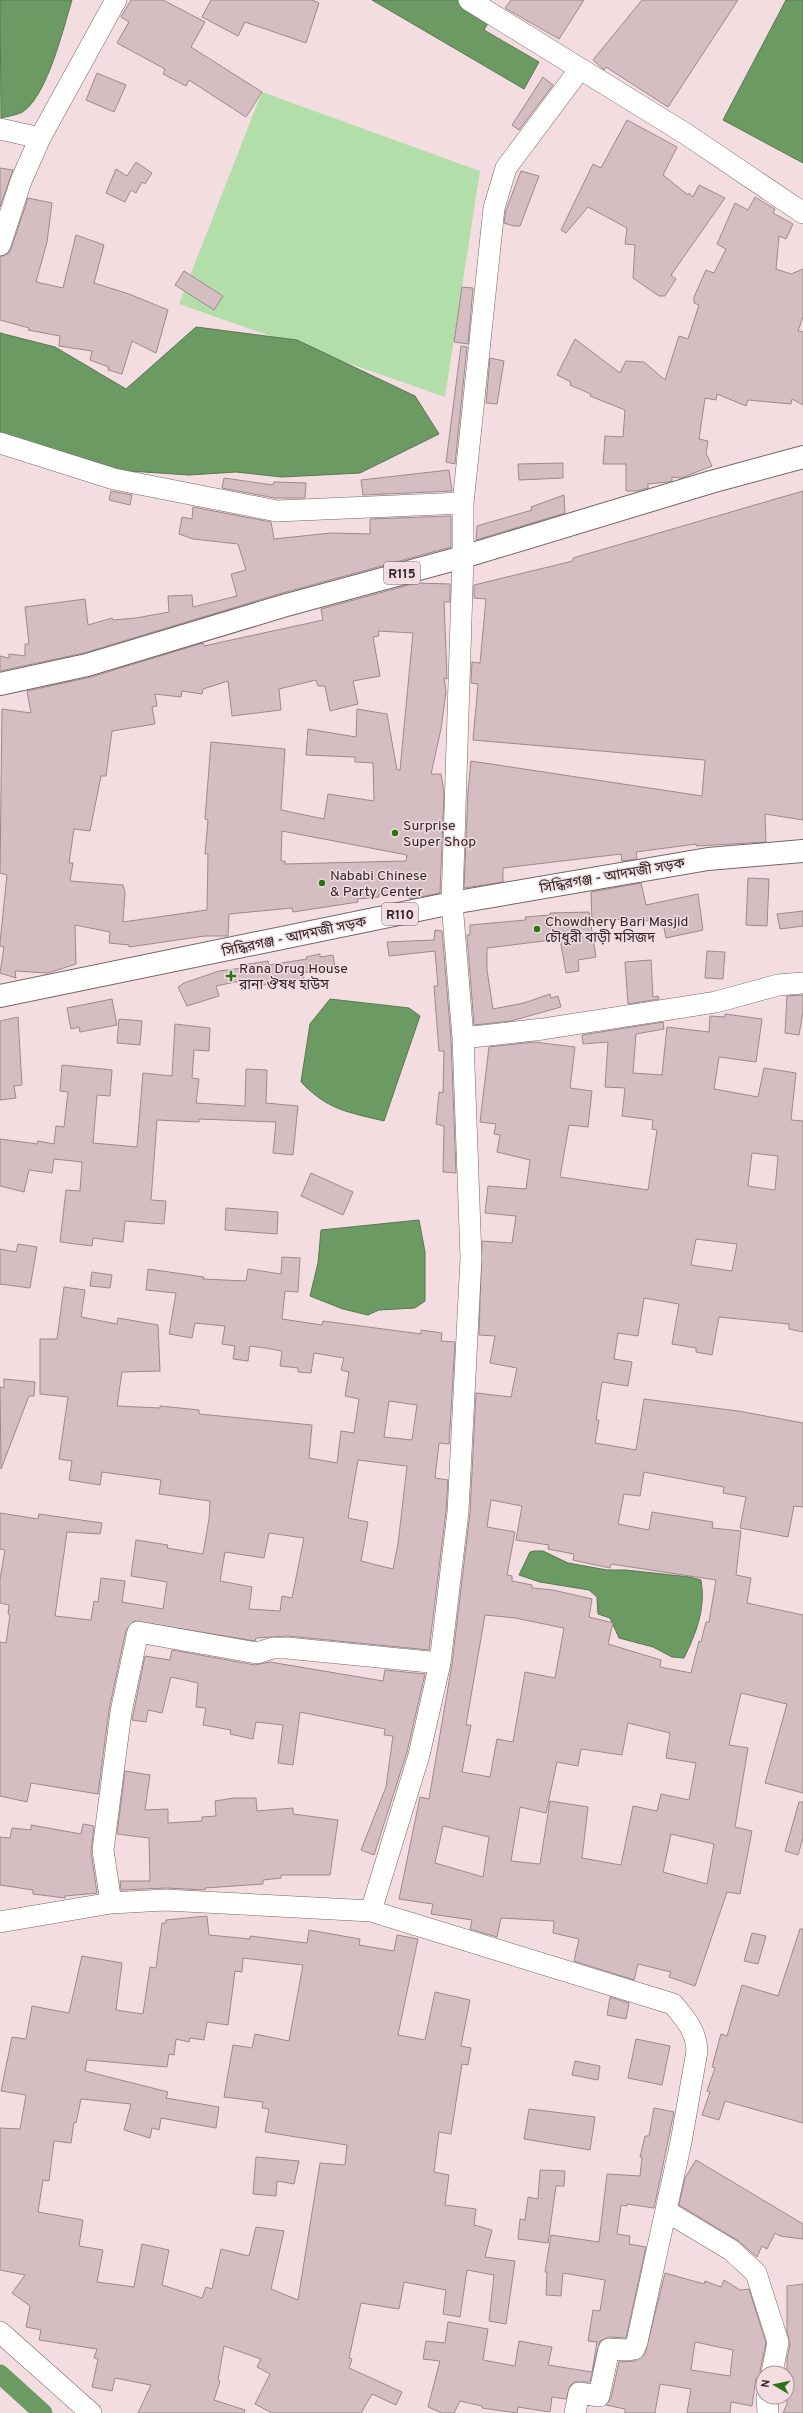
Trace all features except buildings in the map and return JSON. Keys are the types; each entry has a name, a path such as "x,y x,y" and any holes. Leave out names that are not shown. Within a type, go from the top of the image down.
{"main road":[{"name":"R115","path":"0,684 87,665 283,606 463,556 711,482 803,457"},
{"name":"সিদ্ধিরগঞ্জ - আদমজী সড়ক","path":"0,996 452,903 708,859 803,851"}],"street":[{"path":"0,245 21,181 40,138 116,0"},
{"path":"469,0 686,134 803,213"},
{"path":"371,1911 419,1755 440,1663 458,1512 471,1258 463,1038 452,903 463,556 463,503 494,208 506,168 580,69"},
{"path":"0,129 40,138"},
{"path":"0,443 114,479 277,511 463,503"},
{"path":"463,1038 543,1029 716,1002 778,985 803,983"},
{"path":"111,1903 104,1850 121,1712 138,1632 257,1653 273,1648 287,1648 440,1663"},
{"path":"0,1922 111,1903 165,1900 371,1911 673,2004 691,2026 696,2038 697,2051 682,2142 634,2349 609,2349 599,2396 579,2393 575,2413"},
{"path":"666,2211 731,2250 756,2273 778,2342 774,2365"},
{"path":"0,2332 92,2413"}],"shaded area":[{"path":"0,0 72,0 54,60 33,102 22,112 1,118"},
{"path":"372,0 461,0 491,18 484,30 539,62 524,89"},
{"path":"786,0 803,0 803,163 723,120"},
{"path":"262,92 480,171 445,397 179,304"},
{"path":"196,327 297,340 415,396 439,434 360,473 282,477 236,472 189,475 115,470 0,434 0,333 55,347 126,389"},
{"path":"330,999 409,1008 420,1016 384,1121 339,1109 320,1099 301,1082 310,1024"},
{"path":"419,1220 425,1252 425,1301 415,1308 379,1310 368,1315 343,1309 310,1296 318,1263 321,1230"},
{"path":"543,1551 568,1563 607,1570 626,1570 690,1577 701,1580 701,1611 696,1630 684,1658 672,1657 653,1647 619,1638 610,1618 598,1614 597,1597 589,1590 540,1582 519,1575 530,1552"}],"waterway":[{"path":"0,2374 43,2413"}],"place":[{"name":"Surprise Super Shop","path":"395,833"},
{"name":"Nababi Chinese & Party Center","path":"322,883"},
{"name":"Chowdhery Bari Masjid চৌধুরী বাড়ী মসিজদ","path":"537,929"},
{"name":"Rana Drug House রানা ঔষধ হাউস","path":"231,976"}]}
